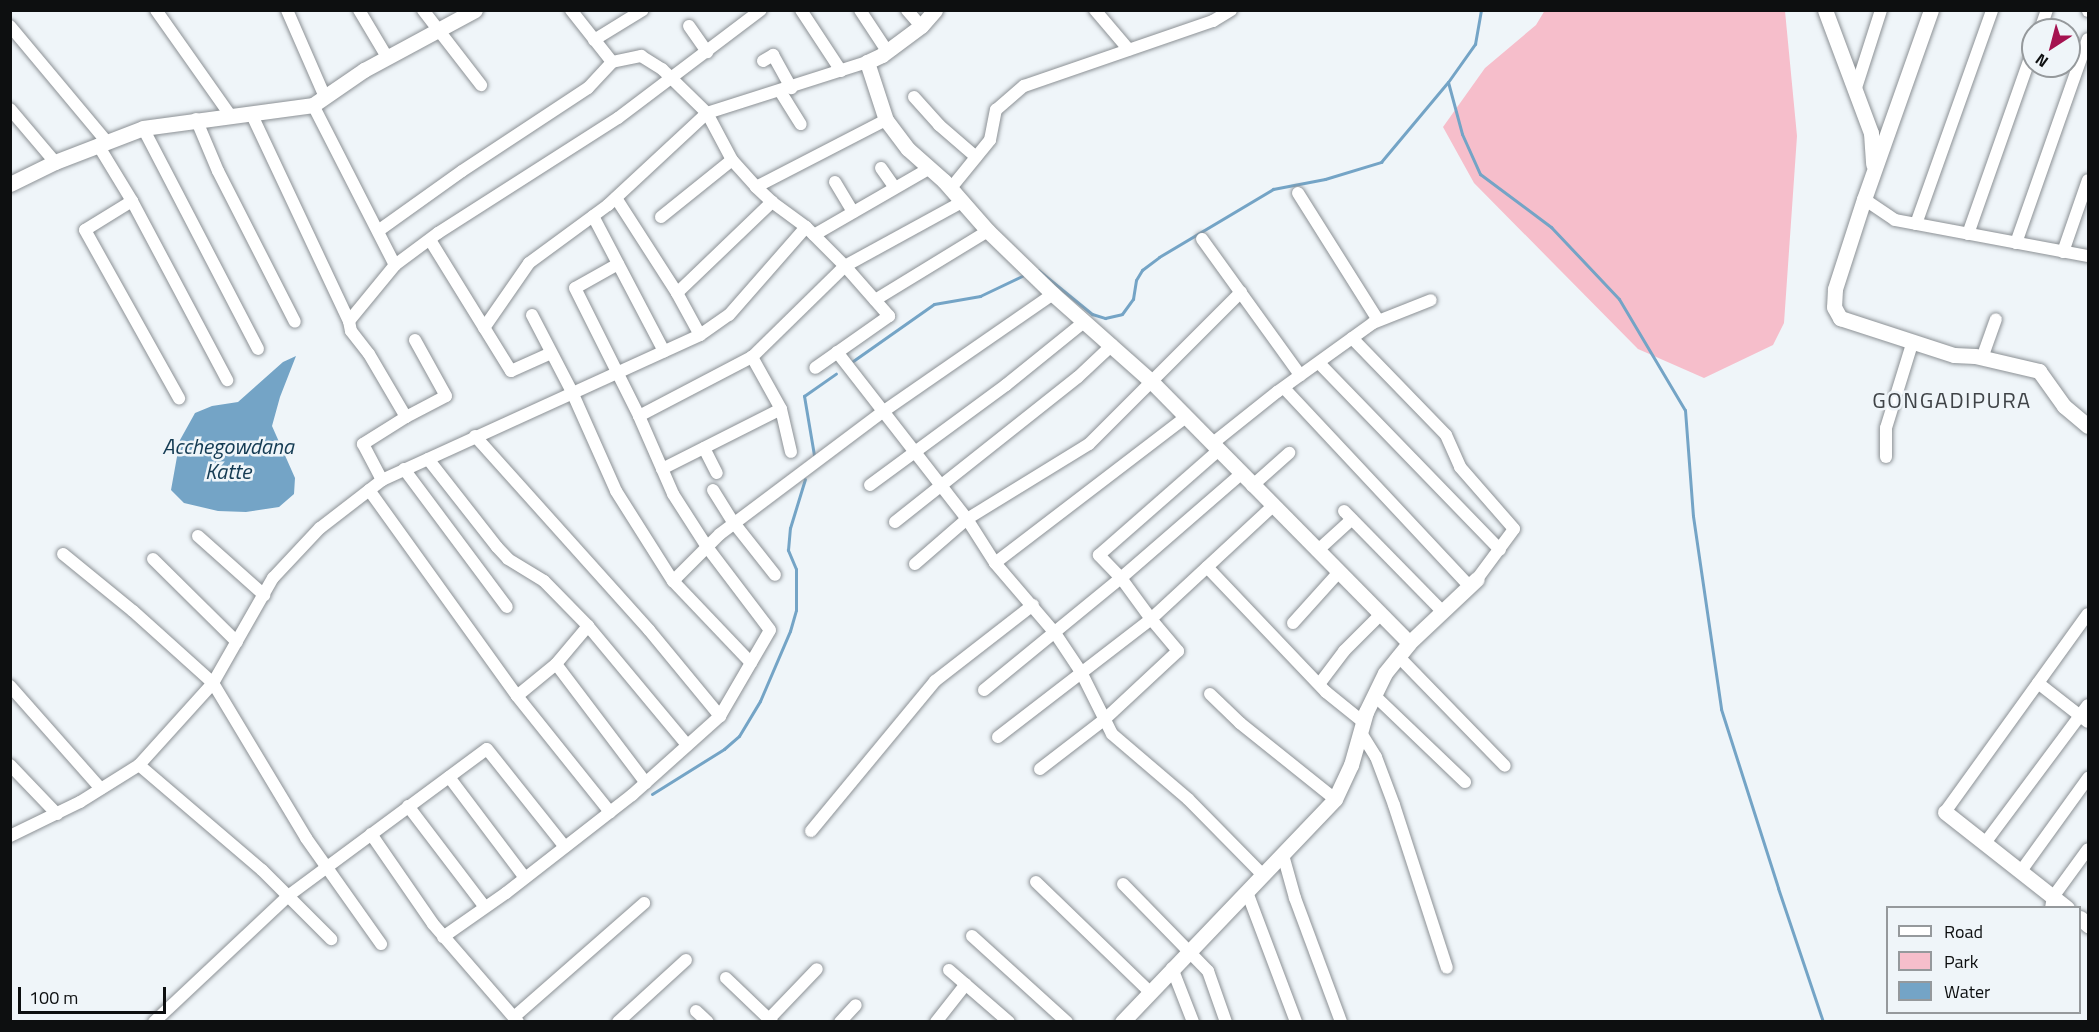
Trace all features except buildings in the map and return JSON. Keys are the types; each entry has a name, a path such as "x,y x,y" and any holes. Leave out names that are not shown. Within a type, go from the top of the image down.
{"street":[{"path":"156,10 230,115"},
{"path":"287,10 319,101 395,265"},
{"path":"359,10 387,57"},
{"path":"423,10 481,86"},
{"path":"10,183 55,162 143,128 319,101 387,57 437,28 475,10"},
{"path":"571,10 612,62"},
{"path":"594,40 644,10"},
{"path":"801,10 841,71"},
{"path":"860,10 887,51"},
{"path":"907,10 921,26"},
{"path":"484,328 529,263 616,198 706,113 867,62 887,51 921,26 935,10"},
{"path":"1095,10 1130,50"},
{"path":"951,188 990,140 996,110 1024,86 1213,21 1231,10"},
{"path":"1825,10 1871,133 1874,171"},
{"path":"1855,91 1881,10"},
{"path":"1932,10 1864,199 1835,289 1834,307 1840,318 1954,356 1982,358 2039,370 2064,406 2088,426"},
{"path":"1916,224 1992,10"},
{"path":"349,321 395,265 618,118 672,79 758,11"},
{"path":"10,26 102,143 227,380"},
{"path":"689,26 707,52"},
{"path":"2016,243 2088,39"},
{"path":"763,61 773,55 801,124"},
{"path":"378,231 462,171 588,88 612,62 641,56 662,69 706,113 732,160 756,187 810,231 845,266 889,316 814,368"},
{"path":"867,62 886,120 908,149 951,188 988,231 1053,294 1150,380 1409,643"},
{"path":"1968,234 2023,78"},
{"path":"914,97 939,125 976,158"},
{"path":"10,109 55,162"},
{"path":"251,113 349,321 351,331 369,354 406,417"},
{"path":"196,120 218,171 295,322"},
{"path":"756,187 886,120"},
{"path":"143,128 258,349"},
{"path":"661,217 732,160"},
{"path":"882,168 895,188"},
{"path":"11,836 57,814 139,765 213,683 273,578 320,528 382,480 700,335 729,315 810,231 853,212 930,168"},
{"path":"2063,252 2088,180"},
{"path":"835,182 853,212"},
{"path":"1298,193 1378,320"},
{"path":"616,198 677,293 700,335"},
{"path":"1864,199 1895,220 2088,256"},
{"path":"132,201 85,230 179,398"},
{"path":"677,293 772,202"},
{"path":"639,416 752,357 845,266 962,202"},
{"path":"593,216 664,351"},
{"path":"874,300 988,231"},
{"path":"1202,239 1300,375"},
{"path":"430,240 511,371 551,353"},
{"path":"443,937 485,908 610,812 646,783 720,716 770,630 707,547 673,494 639,416 615,373 575,288 618,264"},
{"path":"915,564 967,519 1089,444 1150,380 1241,292"},
{"path":"673,581 734,524 884,411 1053,294"},
{"path":"1040,770 1105,719 1178,651 1121,578 1099,555 1216,447 1300,375 1378,320 1431,300"},
{"path":"532,315 572,392 616,491 673,581 751,663"},
{"path":"1982,358 1996,319"},
{"path":"870,485 1084,322"},
{"path":"1122,1022 1335,799 1351,765 1362,727 1385,673 1409,643 1473,583 1514,529 1460,467 1446,435 1352,338"},
{"path":"382,480 363,444 406,417 446,396 415,340"},
{"path":"1886,457 1886,428 1913,341"},
{"path":"895,522 1078,377 1112,345"},
{"path":"837,352 967,519 995,563 1055,633 1081,672 1112,734 1188,799 1263,875"},
{"path":"752,357 781,409 791,452"},
{"path":"1319,363 1500,550"},
{"path":"1284,388 1473,583"},
{"path":"662,469 781,409"},
{"path":"995,563 1186,417"},
{"path":"475,436 650,630 720,716"},
{"path":"704,448 717,473"},
{"path":"1252,486 1289,453"},
{"path":"428,459 508,559 544,581 588,626 687,745"},
{"path":"404,469 507,607"},
{"path":"984,690 1121,578 1241,474"},
{"path":"369,490 516,696 610,812"},
{"path":"713,490 734,524 775,575"},
{"path":"998,737 1151,619 1273,506"},
{"path":"1317,551 1348,515 1442,611"},
{"path":"198,536 264,595"},
{"path":"63,554 133,611 213,683 261,766 381,944"},
{"path":"153,559 237,642"},
{"path":"1207,567 1276,641 1362,727 1387,786 1447,968"},
{"path":"1293,622 1338,573"},
{"path":"811,831 935,681 1033,605"},
{"path":"2088,614 1946,812 2021,872 2052,902 2088,849"},
{"path":"1320,683 1344,651 1380,615"},
{"path":"516,696 555,664 588,626"},
{"path":"1398,657 1505,766"},
{"path":"555,664 646,783"},
{"path":"2038,683 2085,718"},
{"path":"10,686 100,789"},
{"path":"1210,694 1240,723 1335,799"},
{"path":"1374,695 1466,782"},
{"path":"1985,843 2085,718 2088,705"},
{"path":"154,1022 288,896 487,749 565,847"},
{"path":"10,765 57,814"},
{"path":"139,765 191,807 331,939"},
{"path":"449,777 525,878"},
{"path":"2021,872 2088,778"},
{"path":"408,806 485,908"},
{"path":"371,834 443,937 516,1019 644,903"},
{"path":"1284,855 1295,898 1341,1022"},
{"path":"1036,882 1150,992"},
{"path":"1123,884 1208,971 1226,1022"},
{"path":"1246,892 1296,1022"},
{"path":"972,936 1067,1022"},
{"path":"618,1022 686,960"},
{"path":"1172,968 1193,1022"},
{"path":"726,978 771,1020 817,969"},
{"path":"949,970 1001,1019"},
{"path":"936,1022 966,984"},
{"path":"840,1022 856,1005"},
{"path":"696,1011 708,1022"}],"green space":[{"path":"1545,10 1785,11 1797,136 1784,323 1773,345 1704,378 1638,349 1474,183 1443,127 1485,68 1536,25"}],"water":[{"name":"Acchegowdana Katte","path":"296,356 280,397 272,426 295,478 294,494 279,507 246,512 218,511 184,503 171,490 180,440 195,413 212,406 238,402 283,362"}],"waterway":[{"path":"1038,270 1092,314 1105,318 1122,314 1133,299 1136,280 1142,270 1159,257 1273,189 1325,179 1381,162 1448,82 1475,44 1481,10"},
{"path":"1448,82 1462,134 1480,174 1551,227 1619,299 1685,410 1693,516 1721,709 1823,1022"},
{"path":"853,361 934,304 980,296 1022,276"},
{"path":"814,455 804,396 836,374"},
{"path":"652,794 724,749 739,736 760,701 790,631 796,610 796,569 788,550 790,528 805,479"}],"district":[{"name":"GONGADIPURA","path":"1952,401"}]}
